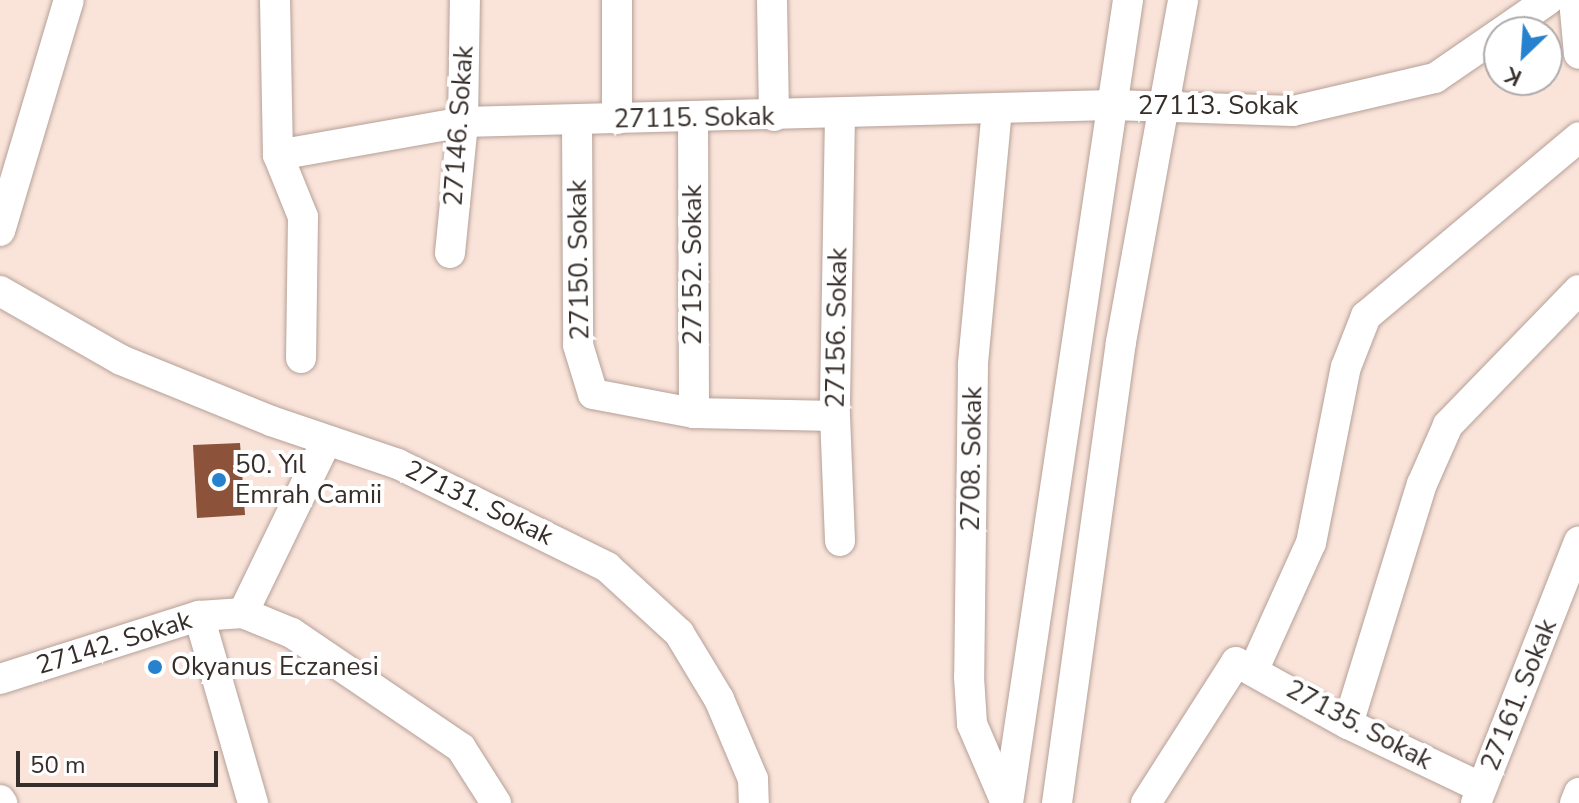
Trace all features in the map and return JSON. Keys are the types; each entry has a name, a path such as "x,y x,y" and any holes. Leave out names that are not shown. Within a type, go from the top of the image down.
{"street":[{"path":"0,231 69,0"},
{"path":"275,0 278,155 303,217 301,358"},
{"name":"27146. Sokak","path":"450,253 463,122 465,0"},
{"path":"617,0 617,119"},
{"path":"772,0 774,116"},
{"path":"1007,803 1128,0"},
{"path":"1057,803 1121,342 1183,0"},
{"name":"27113. Sokak","path":"1525,16 1548,0"},
{"path":"1574,0 1579,54"},
{"name":"27113. Sokak","path":"1112,105 1293,111 1435,78 1483,45"},
{"name":"27115. Sokak","path":"278,155 463,122 840,115 1112,105"},
{"name":"2708. Sokak","path":"997,109 973,365 969,677 972,724 1007,803"},
{"name":"27156. Sokak","path":"840,115 835,416 840,541"},
{"name":"27152. Sokak","path":"693,118 694,413"},
{"name":"27150. Sokak","path":"577,120 578,345 593,394 694,413 835,416"},
{"path":"1146,803 1245,665 1311,543 1346,367 1366,316 1579,137"},
{"path":"1348,724 1422,484 1448,425 1579,290"},
{"name":"27131. Sokak","path":"0,291 121,360 327,440 398,464 607,567 679,633 719,699 753,779 754,803"},
{"path":"243,613 327,440"},
{"name":"27161. Sokak","path":"1479,795 1579,542"},
{"name":"27142. Sokak","path":"0,679 199,616 243,613 292,633 461,748 496,803"},
{"path":"199,616 253,803"},
{"name":"27135. Sokak","path":"1245,665 1479,795"},
{"path":"1575,803 1579,793"}],"building":[{"name":"50. Yıl Emrah Camii","path":"240,443 245,515 197,518 193,445"}],"place":[{"name":"50. Yıl Emrah Camii","path":"219,480"},
{"name":"Okyanus Eczanesi","path":"155,667"}]}
